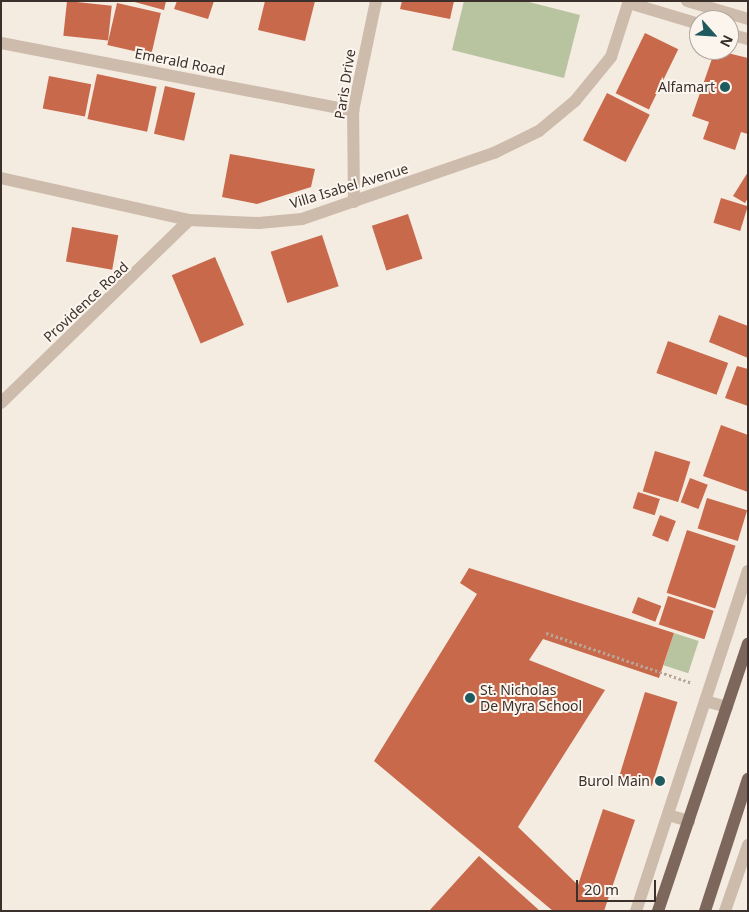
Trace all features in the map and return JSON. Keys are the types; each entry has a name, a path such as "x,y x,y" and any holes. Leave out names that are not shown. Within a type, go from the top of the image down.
{"main road":[{"path":"658,911 748,644"},
{"path":"704,911 748,779"}],"street":[{"name":"Paris Drive","path":"354,202 353,111 376,1"},
{"path":"687,1 748,19"},
{"name":"Villa Isabel Avenue","path":"1,178 189,220 259,223 302,219 494,153 555,119 611,57 628,2 689,21"},
{"name":"Emerald Road","path":"1,43 353,111"},
{"name":"Providence Road","path":"1,403 189,220"},
{"path":"636,911 748,572"},
{"path":"705,701 727,707"},
{"path":"668,815 689,821"},
{"path":"725,911 748,845"}],"path":[{"path":"546,633 694,683"}],"green space":[{"path":"464,1 525,1 580,15 564,78 452,50"},
{"path":"674,633 699,641 688,673 663,665"}],"building":[{"path":"67,1 112,6 108,41 63,36"},
{"path":"131,1 166,1 164,10"},
{"path":"177,1 214,1 208,19 174,9"},
{"path":"265,1 315,1 305,41 258,30"},
{"path":"402,1 454,1 450,19 400,9"},
{"path":"117,3 161,13 151,55 107,45"},
{"path":"645,33 678,49 649,109 616,93"},
{"name":"Alfamart","path":"739,56 748,58 748,134 741,132 735,150 703,139 709,122 692,116 712,60 739,60"},
{"path":"97,74 157,87 147,132 87,119"},
{"path":"49,76 91,84 85,117 43,108"},
{"path":"165,86 195,93 184,141 154,134"},
{"path":"607,93 650,115 626,162 583,140"},
{"path":"230,154 315,169 311,187 257,204 222,197"},
{"path":"748,172 748,198 745,203 733,196"},
{"path":"721,198 748,206 740,231 713,223"},
{"path":"408,214 423,259 386,270 372,226"},
{"path":"72,227 118,235 112,270 66,261"},
{"path":"322,235 339,286 287,303 271,252"},
{"path":"215,257 244,325 201,343 172,275"},
{"path":"719,315 748,326 748,358 709,342"},
{"path":"668,341 728,363 717,395 656,373"},
{"path":"737,366 748,369 748,406 725,398"},
{"path":"721,425 748,435 748,492 703,476"},
{"path":"655,451 690,462 678,502 643,491"},
{"path":"690,478 708,485 698,509 681,502"},
{"path":"638,492 660,499 655,515 633,508"},
{"path":"707,498 747,510 738,541 698,529"},
{"path":"660,515 676,521 668,542 652,536"},
{"path":"687,530 736,546 715,609 667,593"},
{"name":"St. Nicholas De Myra School","path":"469,568 674,633 659,678 543,639 529,660 605,690 518,827 578,885 603,809 635,820 604,911 553,911 374,761 477,594 460,583"},
{"path":"668,596 714,611 704,639 659,625"},
{"path":"638,597 661,606 655,622 632,613"},
{"path":"645,692 678,702 652,786 619,776"},
{"path":"479,856 540,911 429,911"}],"place":[{"name":"Alfamart","path":"725,87"},
{"name":"St. Nicholas De Myra School","path":"470,698"},
{"name":"Burol Main","path":"660,781"}]}
